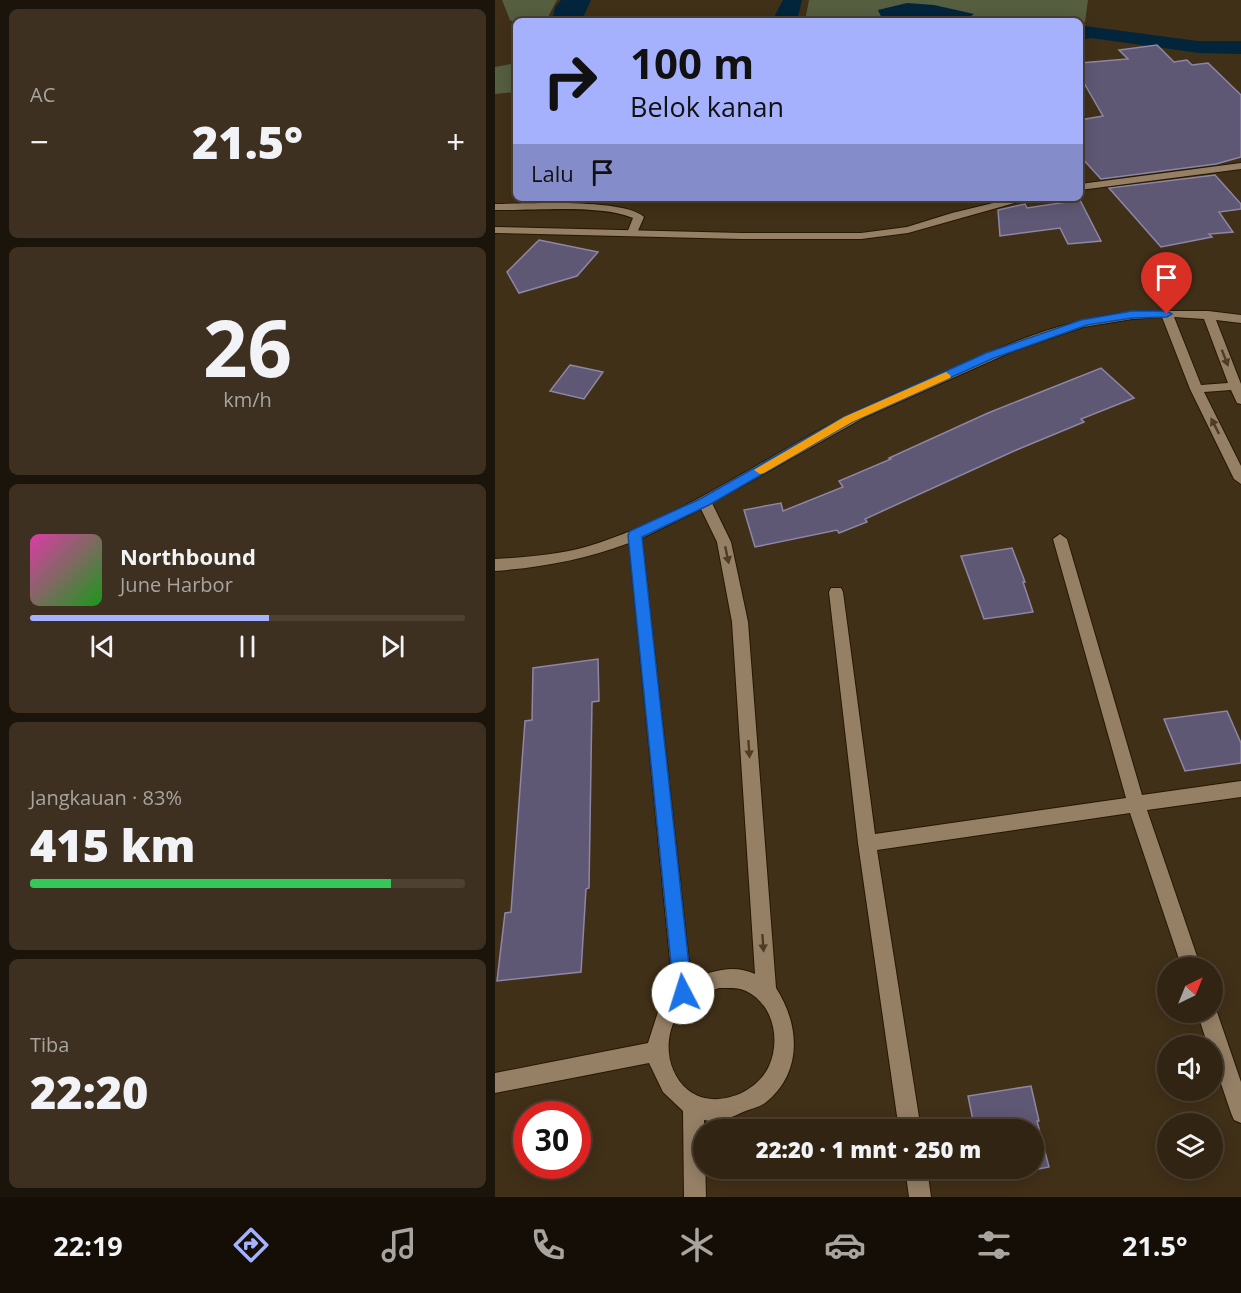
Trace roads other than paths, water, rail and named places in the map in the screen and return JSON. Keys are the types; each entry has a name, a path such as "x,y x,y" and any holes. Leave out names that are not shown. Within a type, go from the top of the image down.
{"street":[{"path":"1083,187 1241,166"},
{"path":"495,230 861,236 908,230 956,215 1014,201"},
{"path":"495,207 629,212 639,217 632,233"},
{"path":"1167,314 1196,389 1241,478"},
{"path":"495,565 570,558 635,535 705,502 848,420 990,356 1085,322 1132,315 1167,314 1241,319"},
{"path":"1208,315 1241,400"},
{"path":"1196,389 1236,386"},
{"path":"705,502 724,542 740,622 767,991"},
{"path":"635,535 683,993"},
{"path":"1060,539 1136,804 1188,957"},
{"path":"836,592 867,843 908,1119"},
{"path":"867,843 1241,789"},
{"path":"716,978 743,980 767,991 779,1008 786,1030 785,1053 776,1076 759,1095 738,1107 715,1112 693,1106 667,1084 658,1051 664,1019 683,993 699,983 716,978"},
{"path":"1211,1023 1241,1113"},
{"path":"495,1083 658,1051"},
{"path":"693,1106 695,1197"},
{"path":"918,1179 920,1197"}],"water":[{"path":"561,0 591,0 584,15 585,18 553,18 555,7"},
{"path":"783,0 802,0 798,18 774,18"},
{"path":"907,3 934,5 974,14 968,18 882,18 878,10"},
{"path":"1083,26 1198,41 1241,41 1241,54 1199,53 1091,38 1083,39"}]}
